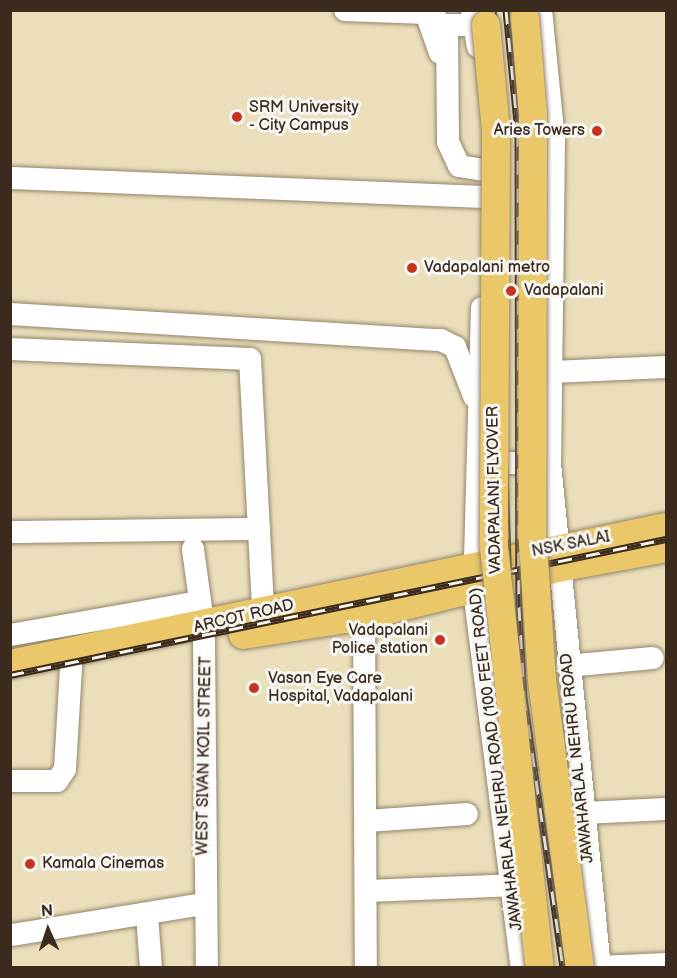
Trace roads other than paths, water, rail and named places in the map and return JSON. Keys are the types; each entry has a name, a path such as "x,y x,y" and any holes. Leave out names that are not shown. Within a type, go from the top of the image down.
{"main road":[{"path":"524,10 533,81 532,529 542,680 593,967"},
{"name":"VADAPALANI FLYOVER","path":"477,15 496,130 494,547 540,968"},
{"name":"NSK SALAI","path":"558,558 666,527"},
{"path":"475,576 558,558 666,548"},
{"name":"WEST SIVAN KOIL STREET","path":"202,623 364,616 475,576"},
{"name":"ARCOT ROAD","path":"263,622 475,576"},
{"name":"ARCOT ROAD","path":"10,678 71,667 202,623"},
{"name":"ARCOT ROAD","path":"10,664 131,647"}],"street":[{"path":"345,10 426,13 447,25 477,15"},
{"path":"541,10 554,141 550,463 558,558"},
{"path":"426,13 440,44 438,142 444,161 485,170"},
{"name":"JAWAHARLAL NEHRU ROAD (100 FEET ROAD)","path":"477,15 485,197 475,576 522,968"},
{"path":"447,25 448,142 459,166"},
{"path":"10,178 485,197"},
{"path":"10,314 441,340 455,347 478,405"},
{"path":"10,334 86,337 91,319"},
{"path":"10,349 250,359 263,622"},
{"path":"552,372 666,367"},
{"path":"477,463 550,463"},
{"path":"10,532 259,529"},
{"path":"10,635 202,623 193,549"},
{"name":"JAWAHARLAL NEHRU ROAD","path":"558,558 567,666 584,813 593,967"},
{"path":"364,616 367,820 366,968"},
{"name":"WEST SIVAN KOIL STREET","path":"202,623 203,904 207,968"},
{"path":"567,666 653,658"},
{"path":"10,781 57,781 65,770 71,667"},
{"path":"501,786 580,778"},
{"path":"584,813 666,809"},
{"path":"367,820 467,814"},
{"path":"366,891 513,885"},
{"path":"12,935 147,915 203,904"},
{"path":"147,915 151,968"},
{"path":"593,967 666,964"}],"railway":[{"path":"493,10 506,129 504,441 512,686 550,968"},
{"path":"506,10 518,132 519,607 524,697 563,968"},
{"path":"10,675 666,539"}],"place":[{"name":"SRM University - City Campus","path":"237,117"},
{"name":"Aries Towers","path":"597,131"},
{"name":"Vadapalani metro","path":"412,268"},
{"name":"Vadapalani","path":"511,291"},
{"name":"Vadapalani Police station","path":"440,640"},
{"name":"Vasan Eye Care Hospital, Vadapalani","path":"254,688"},
{"name":"Kamala Cinemas","path":"30,864"}]}
